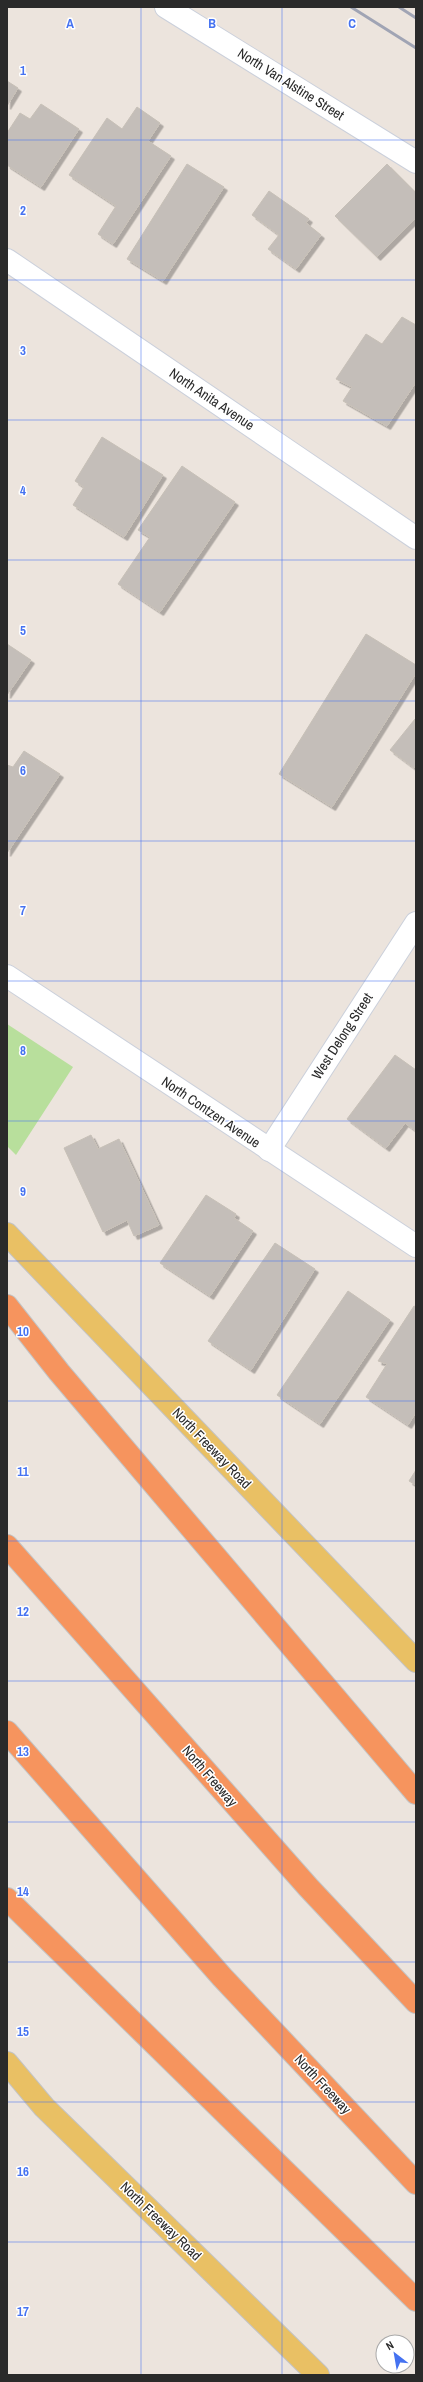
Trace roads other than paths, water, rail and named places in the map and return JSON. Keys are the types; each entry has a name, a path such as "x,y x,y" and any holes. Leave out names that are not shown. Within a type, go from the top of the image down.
{"highway":[{"path":"7,1306 59,1372 416,1793"},
{"name":"North Freeway","path":"7,1546 308,1887 416,2002"},
{"name":"North Freeway","path":"7,1732 222,1977 416,2184"},
{"path":"7,1899 416,2300"}],"main road":[{"name":"North Freeway Road","path":"7,1234 416,1661"},
{"name":"North Freeway Road","path":"7,2062 44,2107 318,2375"}],"street":[{"name":"North Van Alstine Street","path":"166,7 416,162"},
{"name":"North Anita Avenue","path":"7,260 416,538"},
{"name":"West Delong Street","path":"269,1150 416,923"},
{"name":"North Contzen Avenue","path":"7,976 416,1246"}],"railway":[{"path":"351,7 416,48"},
{"path":"399,7 416,18"}]}
